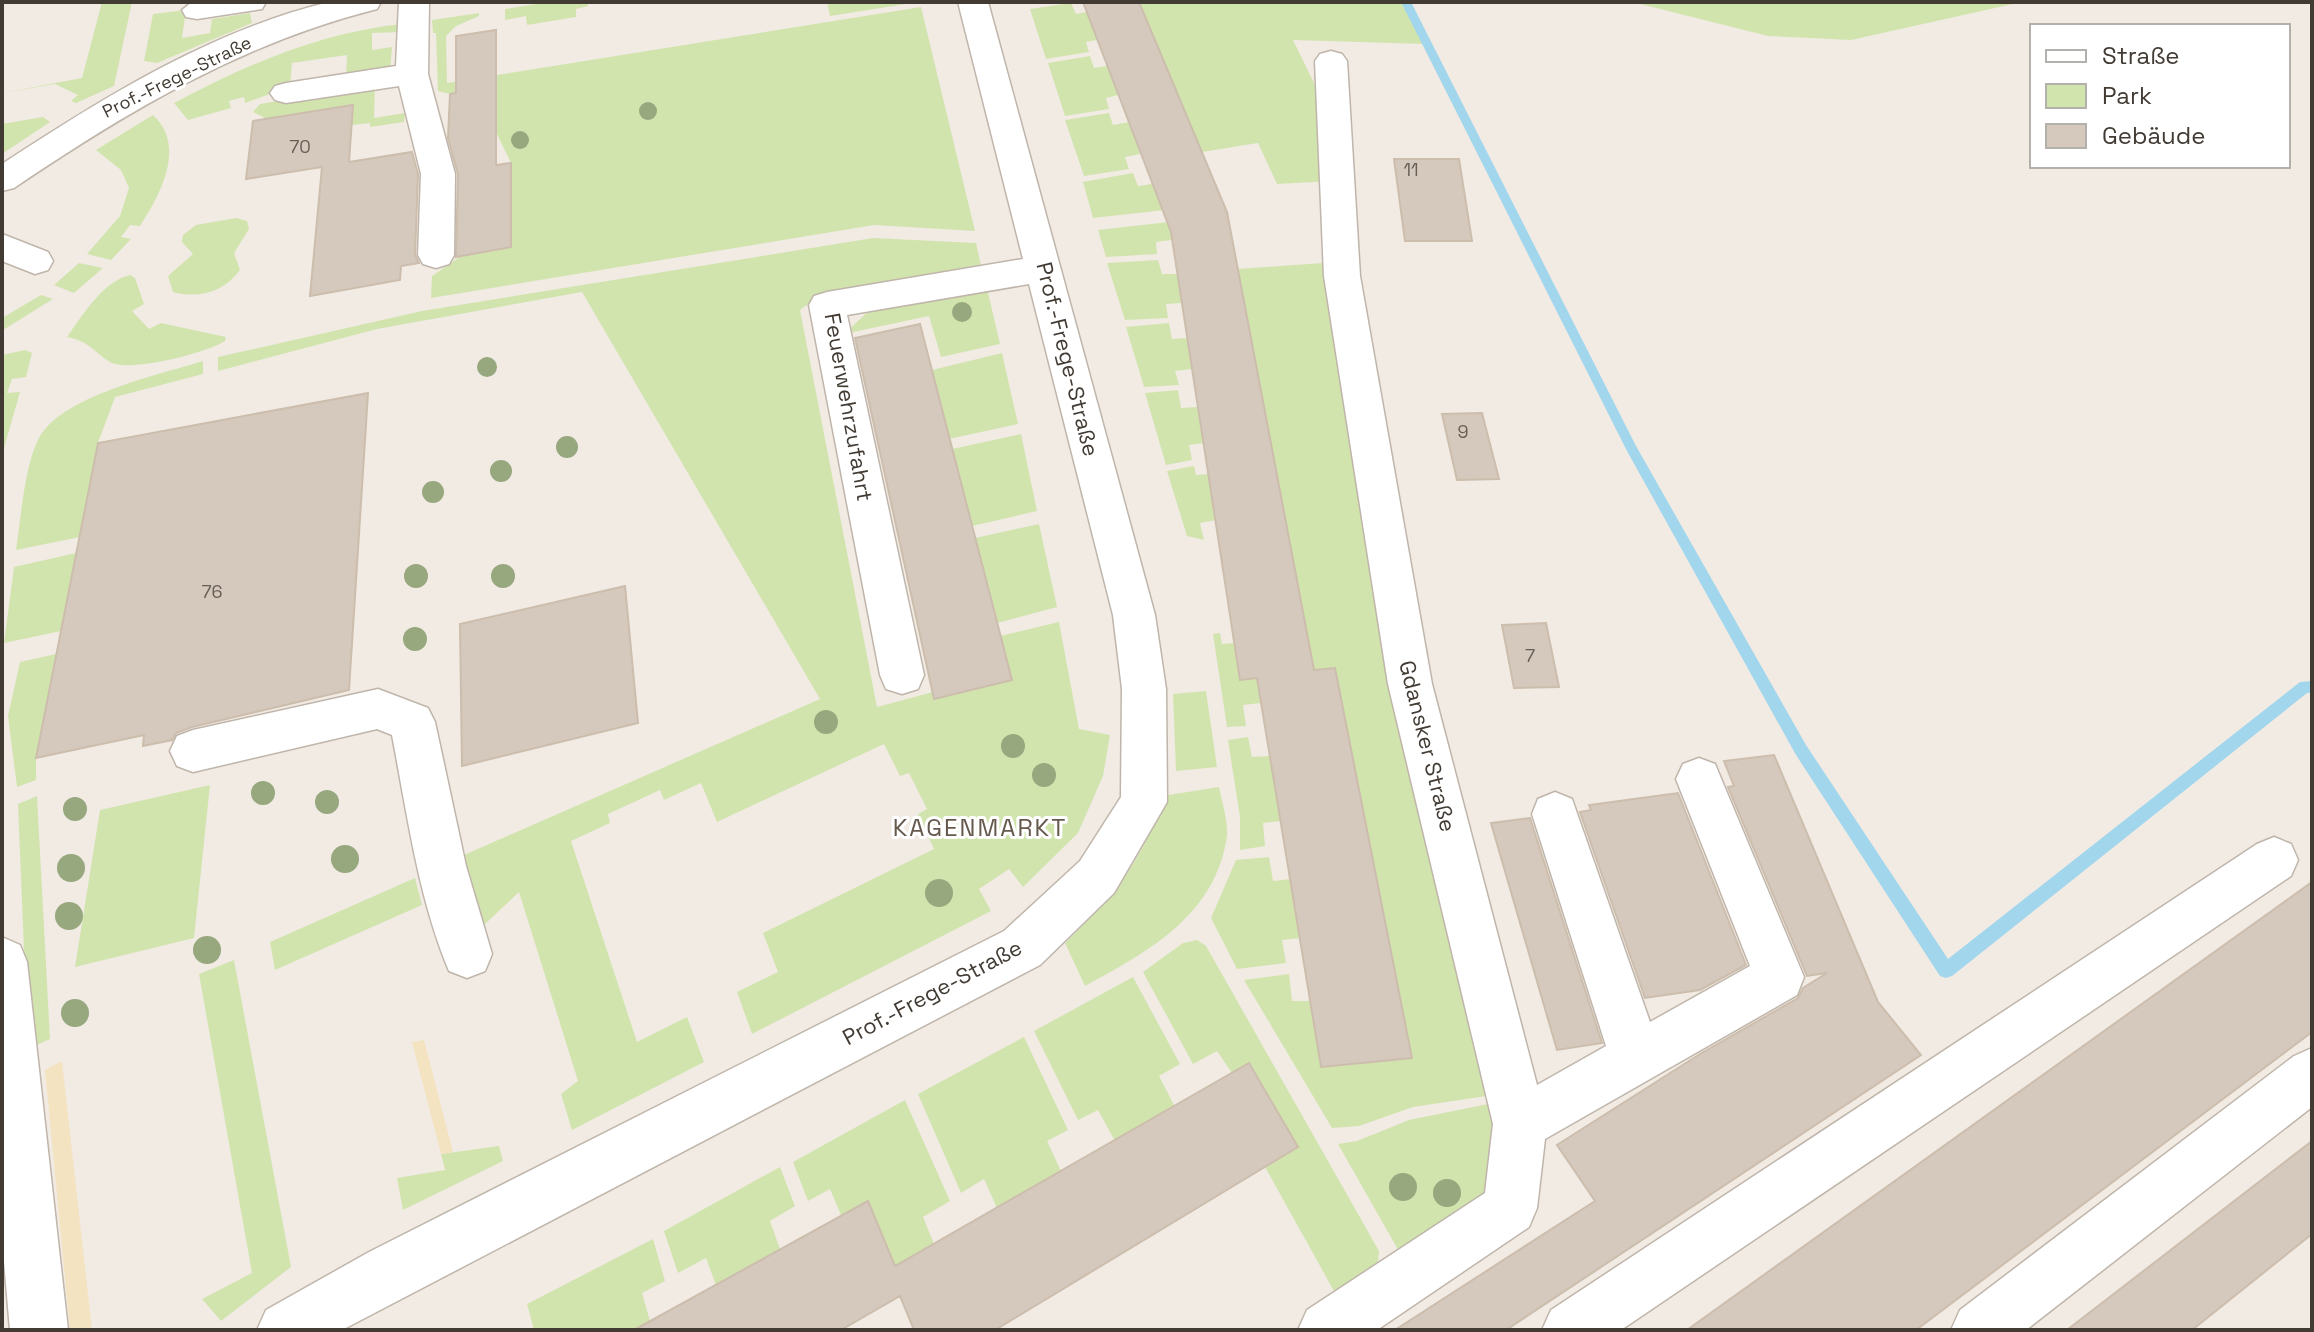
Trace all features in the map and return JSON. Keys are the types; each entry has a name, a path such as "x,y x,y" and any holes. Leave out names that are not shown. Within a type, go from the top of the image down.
{"street":[{"path":"197,10 251,2"},
{"name":"Prof.-Frege-Straße","path":"2,180 142,91 223,51 268,17 366,2"},
{"path":"414,2 412,74 438,174 436,255"},
{"name":"Prof.-Frege-Straße","path":"286,1330 310,1313 416,1257 1022,948 1097,877 1144,802 1144,689 1134,615 973,2"},
{"name":"Gdansker Straße","path":"1327,1330 1510,1208 1520,1124 1410,684 1342,276 1331,61"},
{"path":"286,93 412,74"},
{"path":"2,246 35,261"},
{"name":"Feuerwehrzufahrt","path":"902,675 827,305 1045,268"},
{"path":"193,751 378,709 412,722 442,866 467,954"},
{"path":"1520,1124 1779,977 1699,779"},
{"path":"1555,814 1636,1058"},
{"path":"1571,1330 2274,860"},
{"path":"2,962 39,1330"},
{"path":"1980,1330 2312,1074"}],"green space":[{"path":"102,2 132,2 114,86 76,103 71,101 78,95 55,84 2,93 82,78"},
{"path":"549,2 588,2 588,6 576,9 576,17 527,25 526,16 505,20 505,9"},
{"path":"827,2 919,2 830,16"},
{"path":"1139,2 1406,2 1426,44 1293,40 1314,83 1326,124 1331,181 1277,184 1258,143 1202,152"},
{"path":"1632,2 2022,2 1851,40 1768,36"},
{"path":"1071,3 1076,14 1087,12 1097,40 1086,42 1089,52 1046,59 1030,9"},
{"path":"921,7 975,231 874,225 431,298 432,276 461,256 511,247 511,163 496,132 495,87 450,94 438,91 436,33 433,33 432,20 479,13 479,16 456,26 446,36 447,83"},
{"path":"186,10 182,38 210,33 212,19 250,13 252,23 157,63 144,61 153,14"},
{"path":"403,24 403,32 372,33 372,50 392,47 390,72 346,79 347,55 292,63 290,87 245,103 244,97 229,101 231,108 188,120 174,103 256,63 313,42"},
{"path":"1090,56 1094,68 1107,66 1118,95 1106,98 1109,109 1065,116 1048,63"},
{"path":"375,85 374,118 405,113 404,122 370,127 370,123 352,125 352,105 267,119 253,112 260,104"},
{"path":"1109,113 1113,125 1129,122 1140,154 1125,157 1129,169 1084,176 1065,120"},
{"path":"153,115 163,127 169,156 155,200 140,226 130,225 121,237 131,239 111,260 87,254 120,216 129,188 121,170 96,150"},
{"path":"43,117 50,122 2,154 2,124"},
{"path":"1133,173 1138,186 1152,184 1165,210 1093,218 1083,182"},
{"path":"236,218 247,221 249,229 234,253 240,270 234,278 210,292 192,295 173,292 168,276 193,254 182,242 183,235 196,225"},
{"path":"1169,222 1172,240 1156,242 1157,254 1106,257 1098,230"},
{"path":"873,238 976,243 982,270 815,299 800,310 877,707 933,692 1000,636 1059,622 1079,729 1110,735 1103,776 1078,833 1023,887 1009,869 979,889 991,911 752,1034 737,992 778,972 763,933 934,849 918,814 927,809 909,773 900,776 884,744 717,822 701,783 664,800 660,790 608,814 610,823 571,841 637,1042 687,1017 704,1062 572,1130 561,1094 578,1081 519,892 483,926 464,855 820,699 582,292 377,329 218,371 218,357 422,311"},
{"path":"1158,260 1162,274 1177,274 1182,303 1166,304 1168,318 1125,320 1107,263"},
{"path":"79,263 103,268 74,293 54,285"},
{"path":"1323,263 1381,567 1500,1094 1413,1107 1359,1126 1332,1128 1244,980 1289,974 1292,1001 1311,1001 1322,1067 1412,1057 1335,669 1314,670 1238,269"},
{"path":"130,275 135,278 144,304 132,311 149,329 161,323 226,337 225,341 168,360 119,365 81,341 67,337 102,292"},
{"path":"986,284 1000,344 941,357 929,316 844,334 875,305"},
{"path":"41,295 53,299 3,330 2,318"},
{"path":"1169,323 1172,339 1187,338 1192,369 1175,371 1179,385 1144,387 1126,327"},
{"path":"25,350 32,353 26,377 12,379 7,393 20,392 2,455 2,355"},
{"path":"1002,353 1018,424 949,439 932,370"},
{"path":"203,361 203,374 115,397 98,443 80,537 16,550 29,465 38,440 49,425 66,411 112,389"},
{"path":"1178,390 1181,408 1198,407 1204,443 1189,445 1192,460 1166,465 1145,393"},
{"path":"1021,434 1037,511 972,526 952,449"},
{"path":"1194,466 1196,475 1208,474 1216,520 1200,523 1204,540 1187,536 1167,471"},
{"path":"1039,524 1057,607 997,623 975,538"},
{"path":"76,553 61,631 4,643 14,567"},
{"path":"1220,633 1222,644 1234,643 1240,680 1257,678 1261,703 1243,705 1246,726 1227,727 1213,634"},
{"path":"56,654 36,758 36,780 17,787 8,716 20,662"},
{"path":"1206,691 1217,767 1176,771 1173,694"},
{"path":"1248,737 1252,757 1271,756 1281,821 1263,823 1265,846 1240,850 1240,817 1228,740"},
{"path":"210,785 194,938 75,967 100,810"},
{"path":"1219,787 1227,836 1220,864 1209,888 1176,928 1132,959 1085,986 1065,943 1112,894 1137,858 1162,796"},
{"path":"37,796 50,1039 28,1049 18,804"},
{"path":"1269,857 1273,881 1291,879 1301,938 1282,940 1286,963 1237,969 1211,918 1236,860"},
{"path":"415,878 422,905 275,970 270,942"},
{"path":"1197,940 1206,946 1379,1251 1378,1262 1334,1291 1265,1167 1298,1147 1250,1063 1232,1073 1217,1051 1193,1064 1143,972 1183,943"},
{"path":"234,960 291,1267 221,1321 202,1299 252,1273 199,974"},
{"path":"1133,977 1180,1064 1159,1076 1175,1107 1115,1141 1098,1110 1078,1120 1034,1031"},
{"path":"1024,1037 1068,1130 1047,1141 1061,1171 997,1208 984,1179 961,1193 918,1094"},
{"path":"905,1100 950,1201 923,1217 934,1244 895,1266 867,1202 841,1215 830,1189 808,1201 793,1162"},
{"path":"1503,1101 1494,1201 1405,1262 1338,1144 1357,1141 1409,1120"},
{"path":"499,1146 503,1161 403,1210 397,1178 445,1170 441,1154"},
{"path":"780,1167 795,1206 770,1221 780,1249 716,1285 706,1258 678,1273 664,1231"},
{"path":"653,1239 665,1281 642,1293 650,1321 634,1330 534,1330 527,1304"}],"sand":[{"path":"424,1040 453,1152 441,1154 412,1042"},
{"path":"62,1061 92,1330 70,1330 45,1070"}],"building":[{"path":"1083,2 1139,2 1227,212 1314,670 1335,668 1412,1058 1321,1067 1257,678 1240,680 1171,232"},
{"path":"496,30 496,165 511,163 511,247 456,257 458,174 448,138 450,94 456,93 456,36"},
{"path":"353,105 349,162 412,152 418,174 415,255 419,263 401,266 400,280 310,296 322,167 246,179 253,121"},
{"path":"1394,159 1459,159 1472,241 1405,241"},
{"path":"920,324 1012,680 934,699 855,338"},
{"path":"368,393 349,690 192,727 176,733 172,740 143,746 144,735 36,758 98,443"},
{"path":"1482,413 1499,479 1457,480 1442,414"},
{"path":"625,586 638,723 462,766 460,624"},
{"path":"1546,623 1559,687 1514,688 1502,625"},
{"path":"1774,755 1878,1002 1921,1055 1506,1330 1395,1330 1595,1201 1557,1145 1700,1054 1798,998 1803,988 1827,973 1807,976 1728,787 1734,786 1724,761"},
{"path":"1678,793 1746,965 1700,990 1645,998 1580,812 1591,810 1589,805"},
{"path":"1530,818 1602,1043 1557,1050 1491,823"},
{"path":"2312,882 2312,1032 1916,1330 1687,1330"},
{"path":"1249,1063 1298,1147 995,1330 914,1330 900,1296 841,1330 634,1330 868,1201 895,1266"},
{"path":"2312,1141 2312,1234 2192,1330 2067,1330"}],"waterway":[{"path":"1406,2 1631,448 1801,750 1946,970 2305,686 2312,687"}],"district":[{"name":"KAGENMARKT","path":"980,828"}]}
